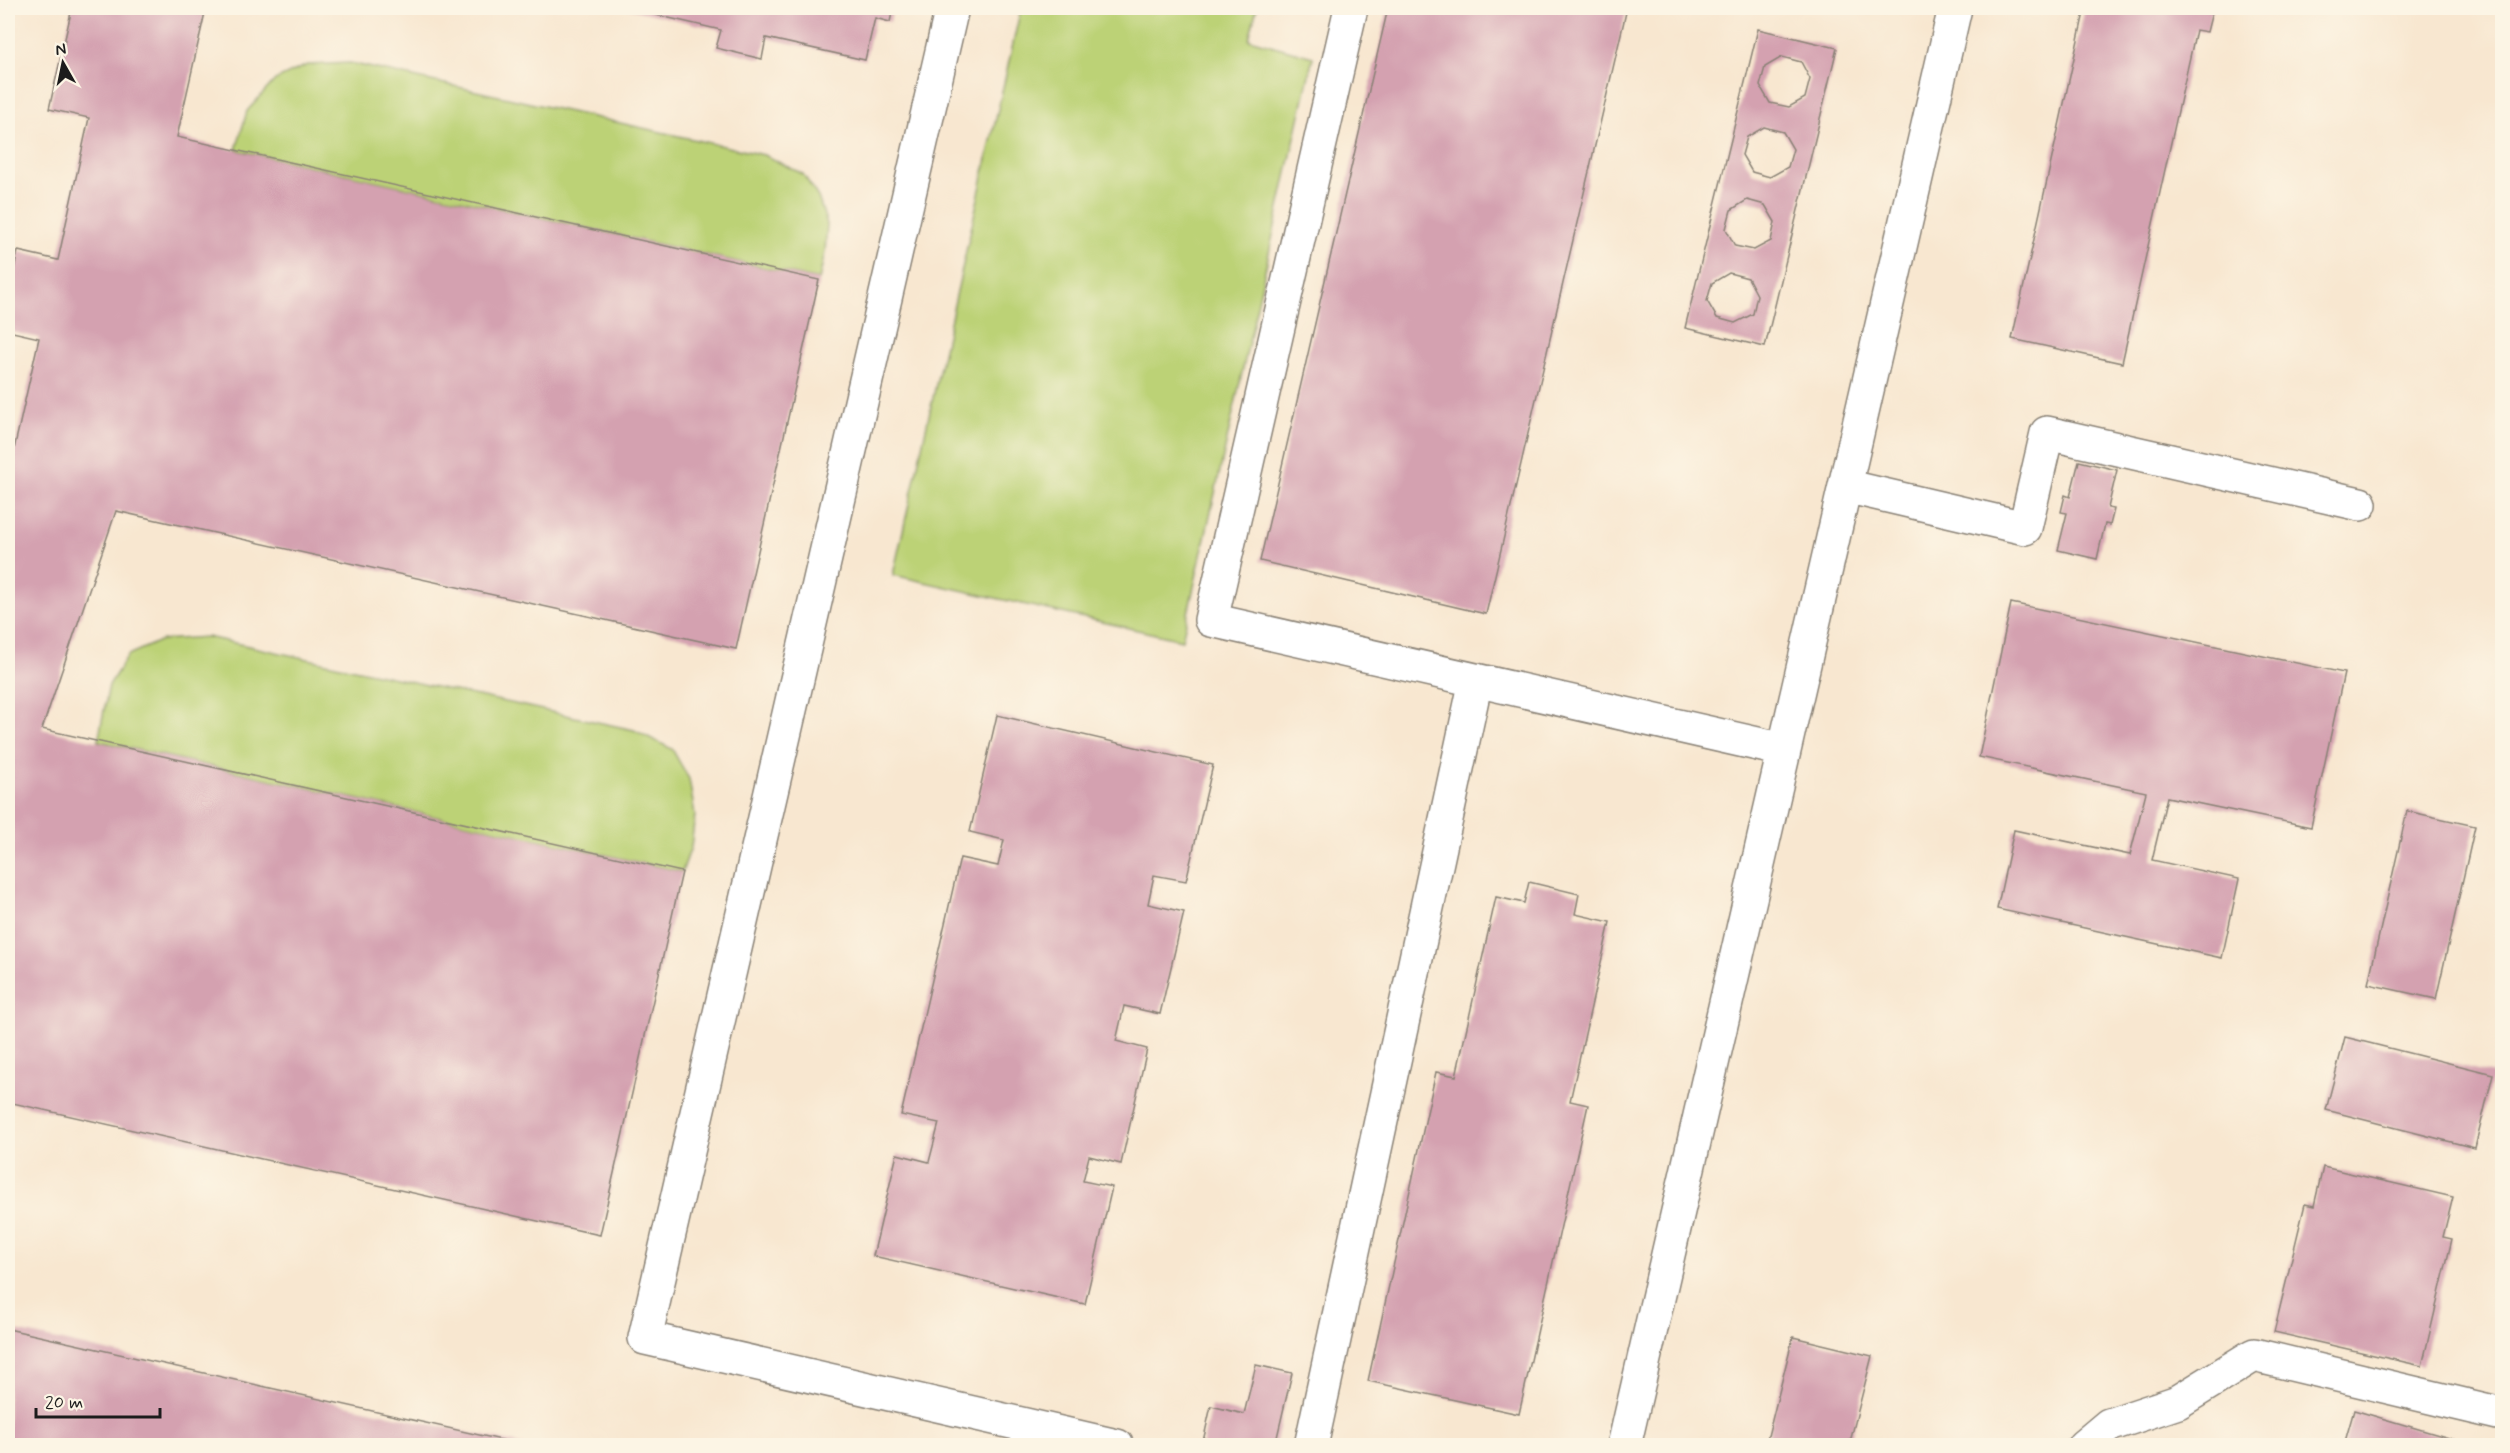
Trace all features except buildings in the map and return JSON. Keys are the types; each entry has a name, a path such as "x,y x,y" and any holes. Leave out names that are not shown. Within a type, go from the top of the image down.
{"lane":[{"path":"952,8 645,1338 1117,1446"},
{"path":"1352,8 1211,620 1784,750"},
{"path":"1624,1446 1954,8"},
{"path":"1845,486 2025,528 2047,433 2360,504"},
{"path":"1311,1446 1476,680"},
{"path":"2084,1446 2109,1425 2178,1402 2254,1355 2502,1414"}],"green space":[{"path":"1021,8 1257,8 1249,39 1313,57 1182,640 893,575"},
{"path":"350,63 764,155 803,174 818,197 827,224 825,252 819,280 236,150 247,111 275,80 307,65"},
{"path":"207,637 634,730 672,749 689,779 695,815 691,847 682,872 98,741 109,685 128,655 162,640"}]}
